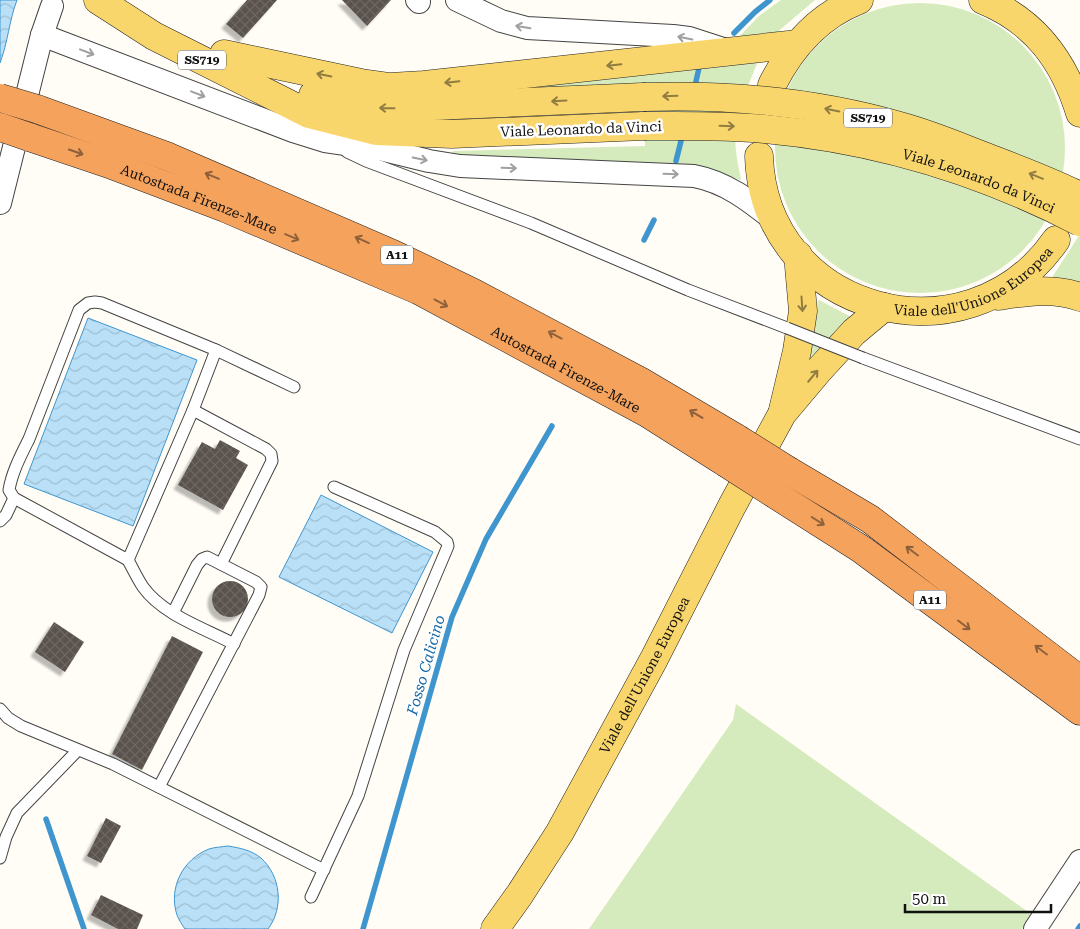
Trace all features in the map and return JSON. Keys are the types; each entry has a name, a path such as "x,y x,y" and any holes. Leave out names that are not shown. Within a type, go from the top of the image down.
{"highway":[{"name":"Autostrada Firenze-Mare","path":"0,98 37,109 169,158 402,258 472,292 640,381 732,451 776,495 861,549 1080,711"},
{"name":"Autostrada Firenze-Mare","path":"0,127 109,164 216,205 418,290 647,413 732,451 790,470 870,519 1080,680"}],"main road":[{"name":"Viale Leonardo da Vinci","path":"98,0 154,36 309,114 376,131 452,134 644,126 727,126 805,133 910,155 974,176 1035,200 1080,222"},
{"name":"Viale Leonardo da Vinci","path":"110,0 147,15 298,90 339,103 384,108 643,97 729,97 796,103 842,112 930,136 1037,176 1080,196"},
{"path":"772,85 782,66 798,44 813,28 831,14 858,0"},
{"path":"983,0 1020,20 1037,35 1052,52 1064,71 1078,102"},
{"path":"1025,0 1037,35"},
{"path":"224,54 361,83 390,87 424,85 798,44"},
{"path":"309,114 380,150"},
{"name":"Viale dell'Unione Europea","path":"759,156 765,196 775,221 786,240 798,255 816,274 837,288 860,300 884,308 910,312 936,311 962,306 987,298 1007,288 1025,275 1056,240"},
{"name":"Viale dell'Unione Europea","path":"782,414 797,351 802,311 798,255"},
{"path":"987,298 1034,291 1052,291 1080,297"},
{"name":"Viale dell'Unione Europea","path":"495,929 560,832 654,659 732,506 782,414 854,332 884,308"}],"street":[{"path":"457,0 501,21 527,28 674,36 689,38 732,52"},
{"path":"0,203 42,35 52,6"},
{"path":"42,35 293,131 325,141 460,166 707,178 744,196 775,221"},
{"path":"1035,929 1080,861"}],"lane":[{"path":"325,141 366,161 531,224 688,290 1080,439"},
{"path":"234,644 173,613 144,588 128,560 14,498 9,490 10,483 79,310 88,303 102,303 216,350 294,387"},
{"path":"128,560 216,350"},
{"path":"192,410 266,449 271,454 272,462 221,564"},
{"path":"311,897 358,796 406,644 448,546 442,536 435,532 334,487"},
{"path":"0,521 6,515 14,498"},
{"path":"159,787 234,644 261,587 256,582 207,557 202,559 197,565 173,613"},
{"path":"0,709 8,718 21,726 113,764 324,870"},
{"path":"0,858 8,832 17,813 78,750"}],"green space":[{"path":"781,0 815,0 775,34 736,40 759,16"},
{"path":"934,3 962,9 989,20 1023,45 1041,67 1054,92 1063,120 1065,148 1063,176 1054,204 1041,229 1023,251 1001,269 976,282 948,291 906,293 878,287 851,276 817,251 799,229 786,204 777,176 775,134 781,106 792,79 817,45 839,27 864,14 892,5"},
{"path":"758,61 736,120 735,140 740,180 708,168 452,154 453,151 645,146 643,86 457,92"},
{"path":"1080,234 1080,286 1051,279"},
{"path":"818,301 851,317 810,358"},
{"path":"736,704 1031,914 1022,929 589,929 733,720"}],"water":[{"path":"0,0 17,0 0,63"},
{"path":"88,318 197,360 133,526 24,484"},
{"path":"321,495 433,552 392,633 279,577"},
{"path":"228,846 253,853 268,865 273,874 278,892 278,902 273,921 268,929 185,929 178,917 175,905 176,885 180,876 185,867 200,854 211,848"}],"building":[{"path":"247,0 277,0 243,38 226,24"},
{"path":"342,0 391,0 367,26"},
{"path":"220,440 240,451 236,458 248,465 223,510 178,485 202,442 215,449"},
{"path":"230,581 237,582 243,586 247,592 247,606 243,612 237,616 230,617 223,616 217,612 213,606 212,599 213,592 217,586 223,582"},
{"path":"54,622 84,642 65,672 35,652"},
{"path":"172,636 203,652 142,770 112,754"},
{"path":"106,818 121,826 101,863 87,856"},
{"path":"101,895 143,915 137,929 118,929 91,915"}],"waterway":[{"name":"Fosso Calicino","path":"734,33 770,0"},
{"name":"Fosso Calicino","path":"694,90 699,68"},
{"name":"Fosso Calicino","path":"676,161 683,133"},
{"name":"Fosso Calicino","path":"644,240 654,220"},
{"name":"Fosso Calicino","path":"363,929 452,617 486,539 552,426"},
{"path":"46,819 84,929"}]}
